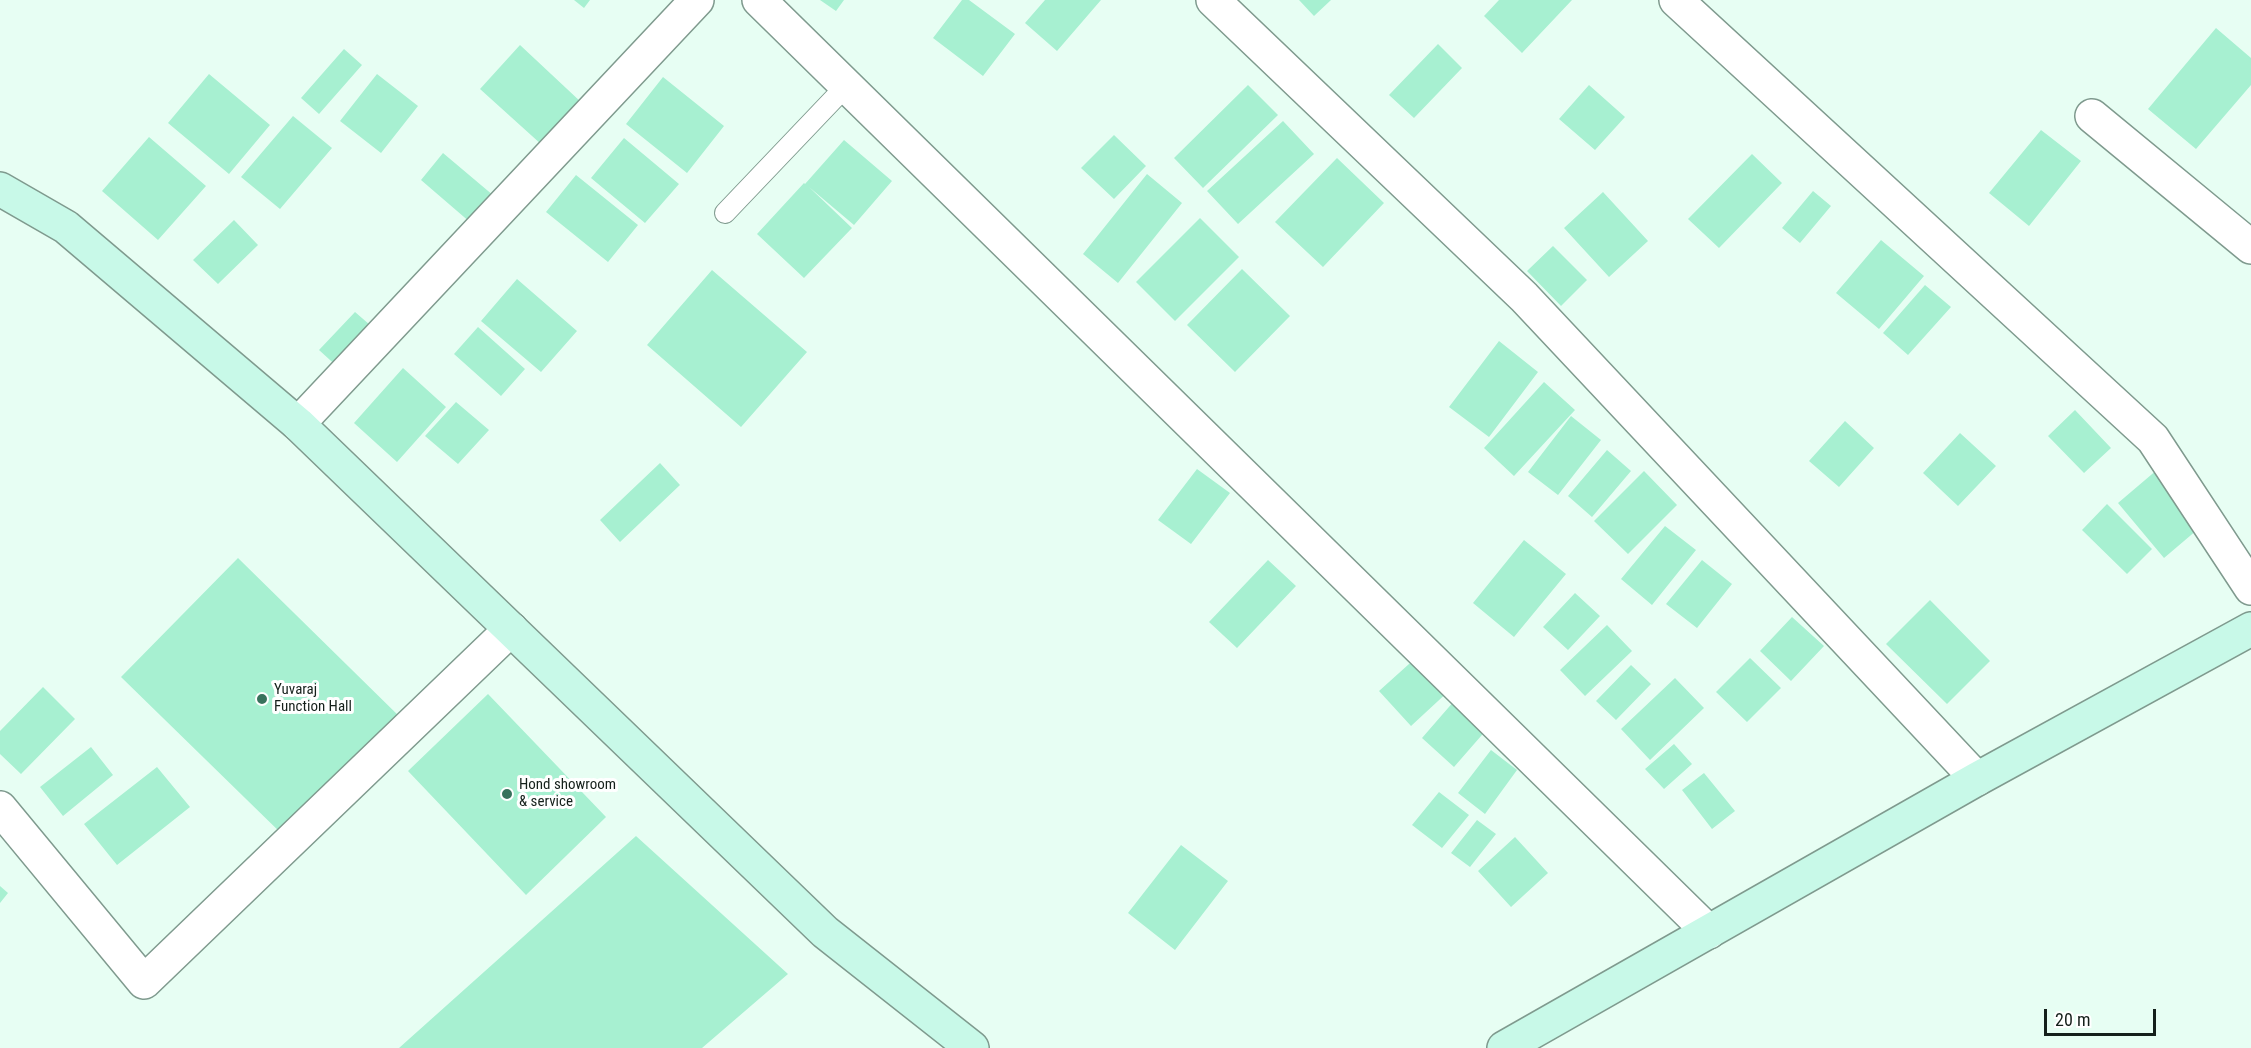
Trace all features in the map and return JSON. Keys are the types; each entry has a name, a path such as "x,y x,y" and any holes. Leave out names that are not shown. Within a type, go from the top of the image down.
{"main road":[{"path":"0,189 66,227 298,424 825,932 972,1048"},
{"path":"1504,1048 1977,779 2251,629"}],"street":[{"path":"298,424 697,0"},
{"path":"759,0 1709,932"},
{"path":"1213,0 1524,297 1977,779"},
{"path":"1676,0 2153,439 2251,588"},
{"path":"2092,116 2251,248"},
{"path":"0,808 144,982 511,629"}],"lane":[{"path":"724,213 846,86"}],"building":[{"path":"574,0 590,0 584,8"},
{"path":"820,0 844,0 836,11"},
{"path":"962,0 969,0 1015,34 983,76 933,38"},
{"path":"1045,0 1101,0 1057,51 1025,23"},
{"path":"1299,0 1331,0 1314,16"},
{"path":"1499,0 1572,0 1522,53 1484,16"},
{"path":"2216,28 2251,58 2251,85 2196,149 2148,109"},
{"path":"1438,44 1462,68 1414,118 1389,95"},
{"path":"520,45 582,103 542,145 480,89"},
{"path":"344,49 362,65 319,114 301,98"},
{"path":"209,74 270,125 229,174 168,123"},
{"path":"377,74 418,106 381,153 340,121"},
{"path":"663,77 724,126 687,173 626,124"},
{"path":"1248,85 1278,115 1203,188 1174,158"},
{"path":"1589,85 1625,117 1595,150 1559,119"},
{"path":"293,116 332,148 280,209 241,177"},
{"path":"1283,121 1314,154 1238,224 1207,191"},
{"path":"2041,130 2081,161 2029,226 1989,193"},
{"path":"1114,135 1146,166 1114,199 1081,168"},
{"path":"149,137 206,186 158,240 102,191"},
{"path":"624,138 679,184 645,223 591,178"},
{"path":"844,140 892,181 854,225 809,187 852,228 804,278 757,234"},
{"path":"443,153 494,196 471,223 421,180"},
{"path":"1752,154 1782,183 1719,248 1688,219"},
{"path":"1337,158 1384,203 1323,267 1275,222"},
{"path":"1147,174 1182,203 1118,283 1083,254"},
{"path":"576,175 638,225 608,262 546,212"},
{"path":"1813,191 1831,206 1800,243 1782,228"},
{"path":"1603,192 1648,241 1609,277 1564,228"},
{"path":"1200,218 1239,257 1175,321 1136,282"},
{"path":"234,220 258,245 218,284 193,260"},
{"path":"1881,240 1924,276 1879,329 1836,293"},
{"path":"1553,246 1587,280 1561,306 1527,271"},
{"path":"1242,269 1290,316 1235,372 1187,325"},
{"path":"712,270 807,352 741,427 647,345"},
{"path":"517,279 577,331 541,372 481,321"},
{"path":"1925,285 1951,307 1908,355 1883,333"},
{"path":"355,312 377,331 341,370 319,350"},
{"path":"478,327 525,369 501,396 454,354"},
{"path":"1499,341 1538,372 1489,437 1449,407"},
{"path":"403,368 446,407 397,462 354,423"},
{"path":"1544,382 1575,410 1514,476 1484,448"},
{"path":"456,402 489,430 458,464 425,436"},
{"path":"2075,410 2111,448 2084,473 2048,436"},
{"path":"1571,416 1601,440 1558,495 1528,472"},
{"path":"1845,421 1874,448 1839,487 1809,461"},
{"path":"1960,433 1996,466 1958,506 1923,473"},
{"path":"1607,450 1631,471 1592,517 1568,496"},
{"path":"660,463 680,485 620,542 600,520"},
{"path":"1197,469 1230,493 1191,544 1158,520"},
{"path":"2158,469 2204,524 2164,558 2118,503"},
{"path":"1644,471 1677,505 1628,554 1594,521"},
{"path":"2107,504 2152,549 2127,574 2082,530"},
{"path":"1665,526 1696,550 1652,605 1621,579"},
{"path":"1524,540 1566,574 1514,637 1473,603"},
{"name":"Yuvaraj Function Hall","path":"238,558 404,721 287,839 121,677"},
{"path":"1268,560 1296,586 1237,648 1209,622"},
{"path":"1702,560 1732,584 1697,628 1666,604"},
{"path":"1575,593 1600,616 1568,650 1543,627"},
{"path":"1930,600 1990,661 1947,704 1886,644"},
{"path":"1792,617 1824,646 1791,681 1760,651"},
{"path":"1607,625 1632,651 1585,696 1560,670"},
{"path":"1419,655 1451,689 1411,726 1379,691"},
{"path":"1750,658 1781,688 1747,722 1716,692"},
{"path":"1631,665 1651,684 1616,720 1596,701"},
{"path":"1675,678 1704,708 1650,760 1621,729"},
{"path":"43,687 75,719 21,774 0,754 0,731"},
{"name":"Hond showroom & service","path":"488,694 606,817 526,895 408,771"},
{"path":"1455,700 1488,728 1454,767 1422,738"},
{"path":"1674,744 1692,764 1664,789 1645,769"},
{"path":"91,747 113,775 63,816 40,787"},
{"path":"1491,750 1517,770 1485,814 1458,793"},
{"path":"157,767 190,807 117,865 84,824"},
{"path":"1704,773 1735,811 1712,829 1682,790"},
{"path":"1439,792 1469,815 1442,848 1412,825"},
{"path":"1477,820 1496,834 1470,867 1451,853"},
{"path":"636,836 788,974 702,1048 399,1048"},
{"path":"1515,837 1548,873 1511,907 1478,871"},
{"path":"1181,845 1228,881 1175,950 1128,913"},
{"path":"0,886 8,893 0,903"}],"place":[{"name":"Yuvaraj Function Hall","path":"262,699"},
{"name":"Hond showroom & service","path":"507,794"}]}
